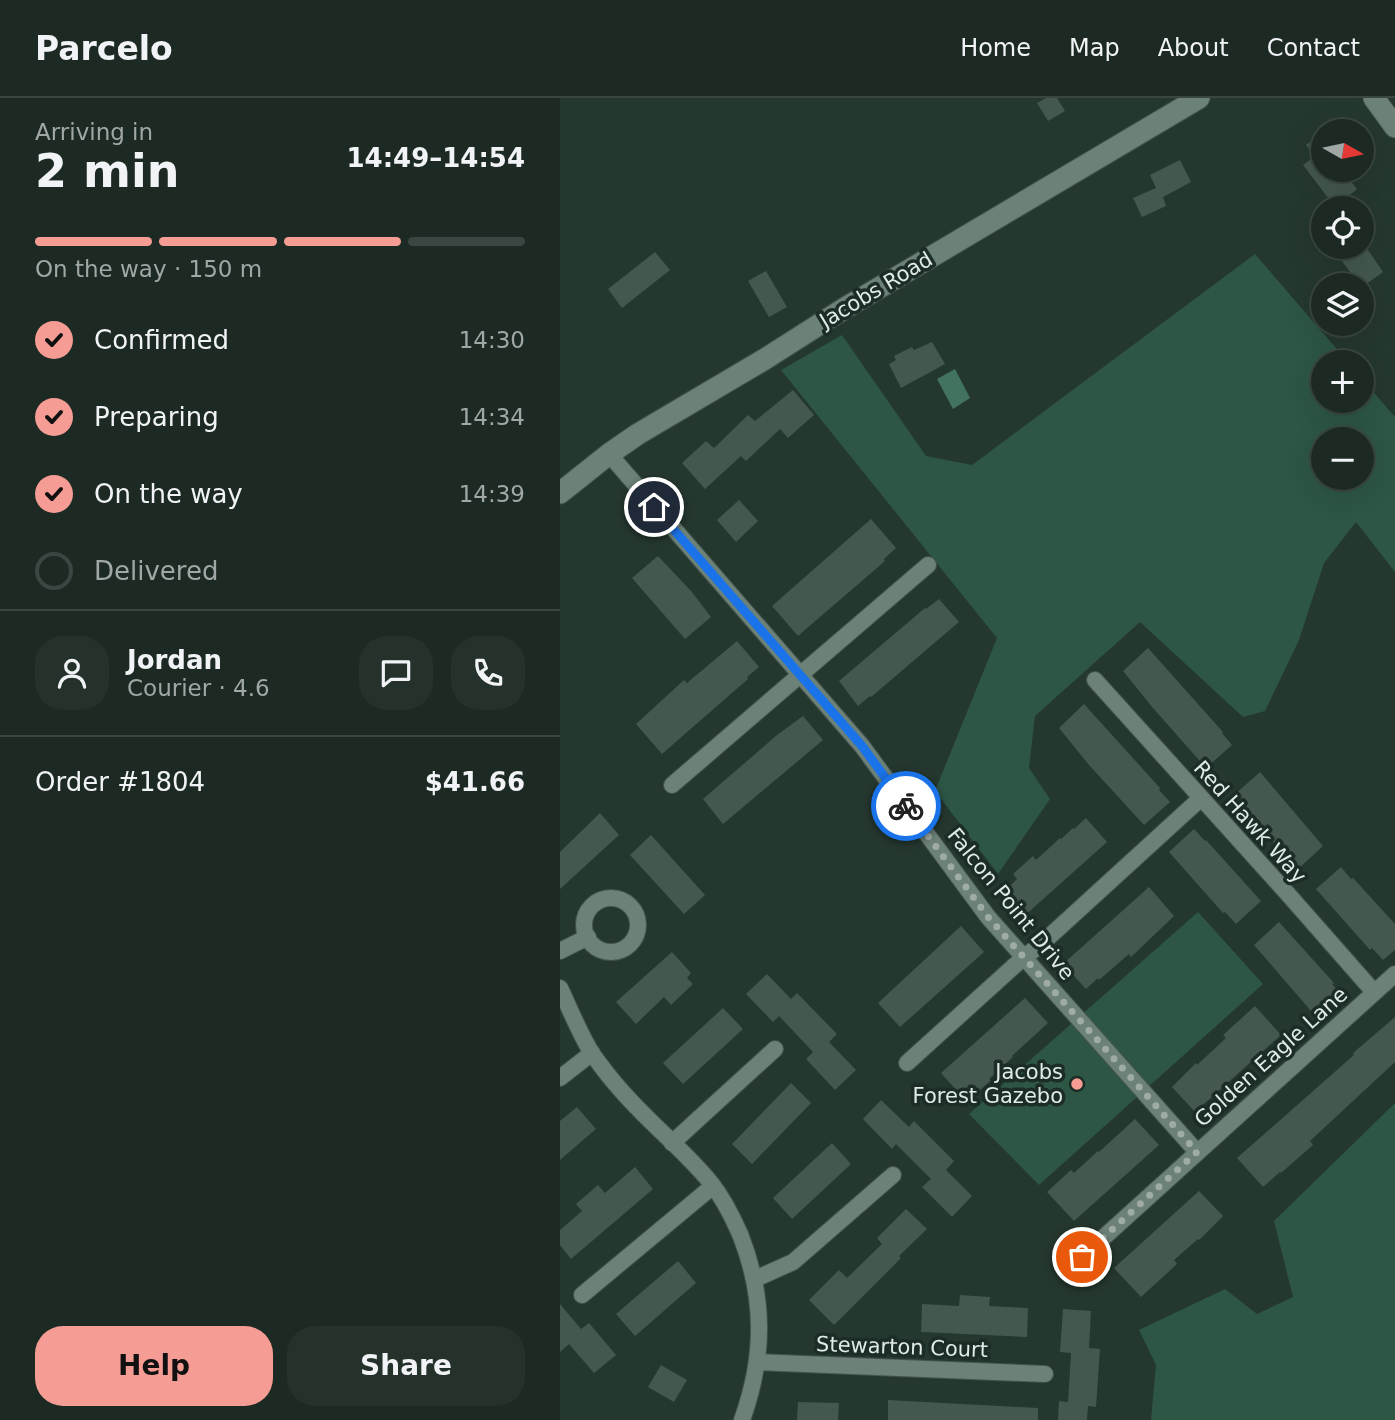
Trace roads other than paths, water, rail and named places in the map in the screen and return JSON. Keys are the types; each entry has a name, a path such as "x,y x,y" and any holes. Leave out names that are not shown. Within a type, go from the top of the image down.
{"street":[{"name":"Jacobs Road","path":"560,493 638,434 1199,98"},
{"path":"1374,98 1395,127"},
{"name":"Falcon Point Drive","path":"609,454 862,746 988,917 1197,1152"},
{"path":"672,785 928,565"},
{"name":"Red Hawk Way","path":"1095,680 1374,992"},
{"path":"907,1063 1200,799"},
{"path":"560,951 588,937"},
{"name":"Golden Eagle Lane","path":"1082,1257 1395,974"},
{"path":"560,988 592,1053 619,1089 695,1165 713,1186 732,1216 755,1279 759,1304 758,1362 742,1420"},
{"path":"672,1143 775,1049"},
{"path":"560,1078 592,1053"},
{"path":"755,1279 793,1262 894,1175"},
{"path":"582,1295 713,1186"},
{"name":"Stewarton Court","path":"758,1362 1045,1374"}],"place":[{"name":"Jacobs Forest Gazebo","path":"1077,1084"}]}
